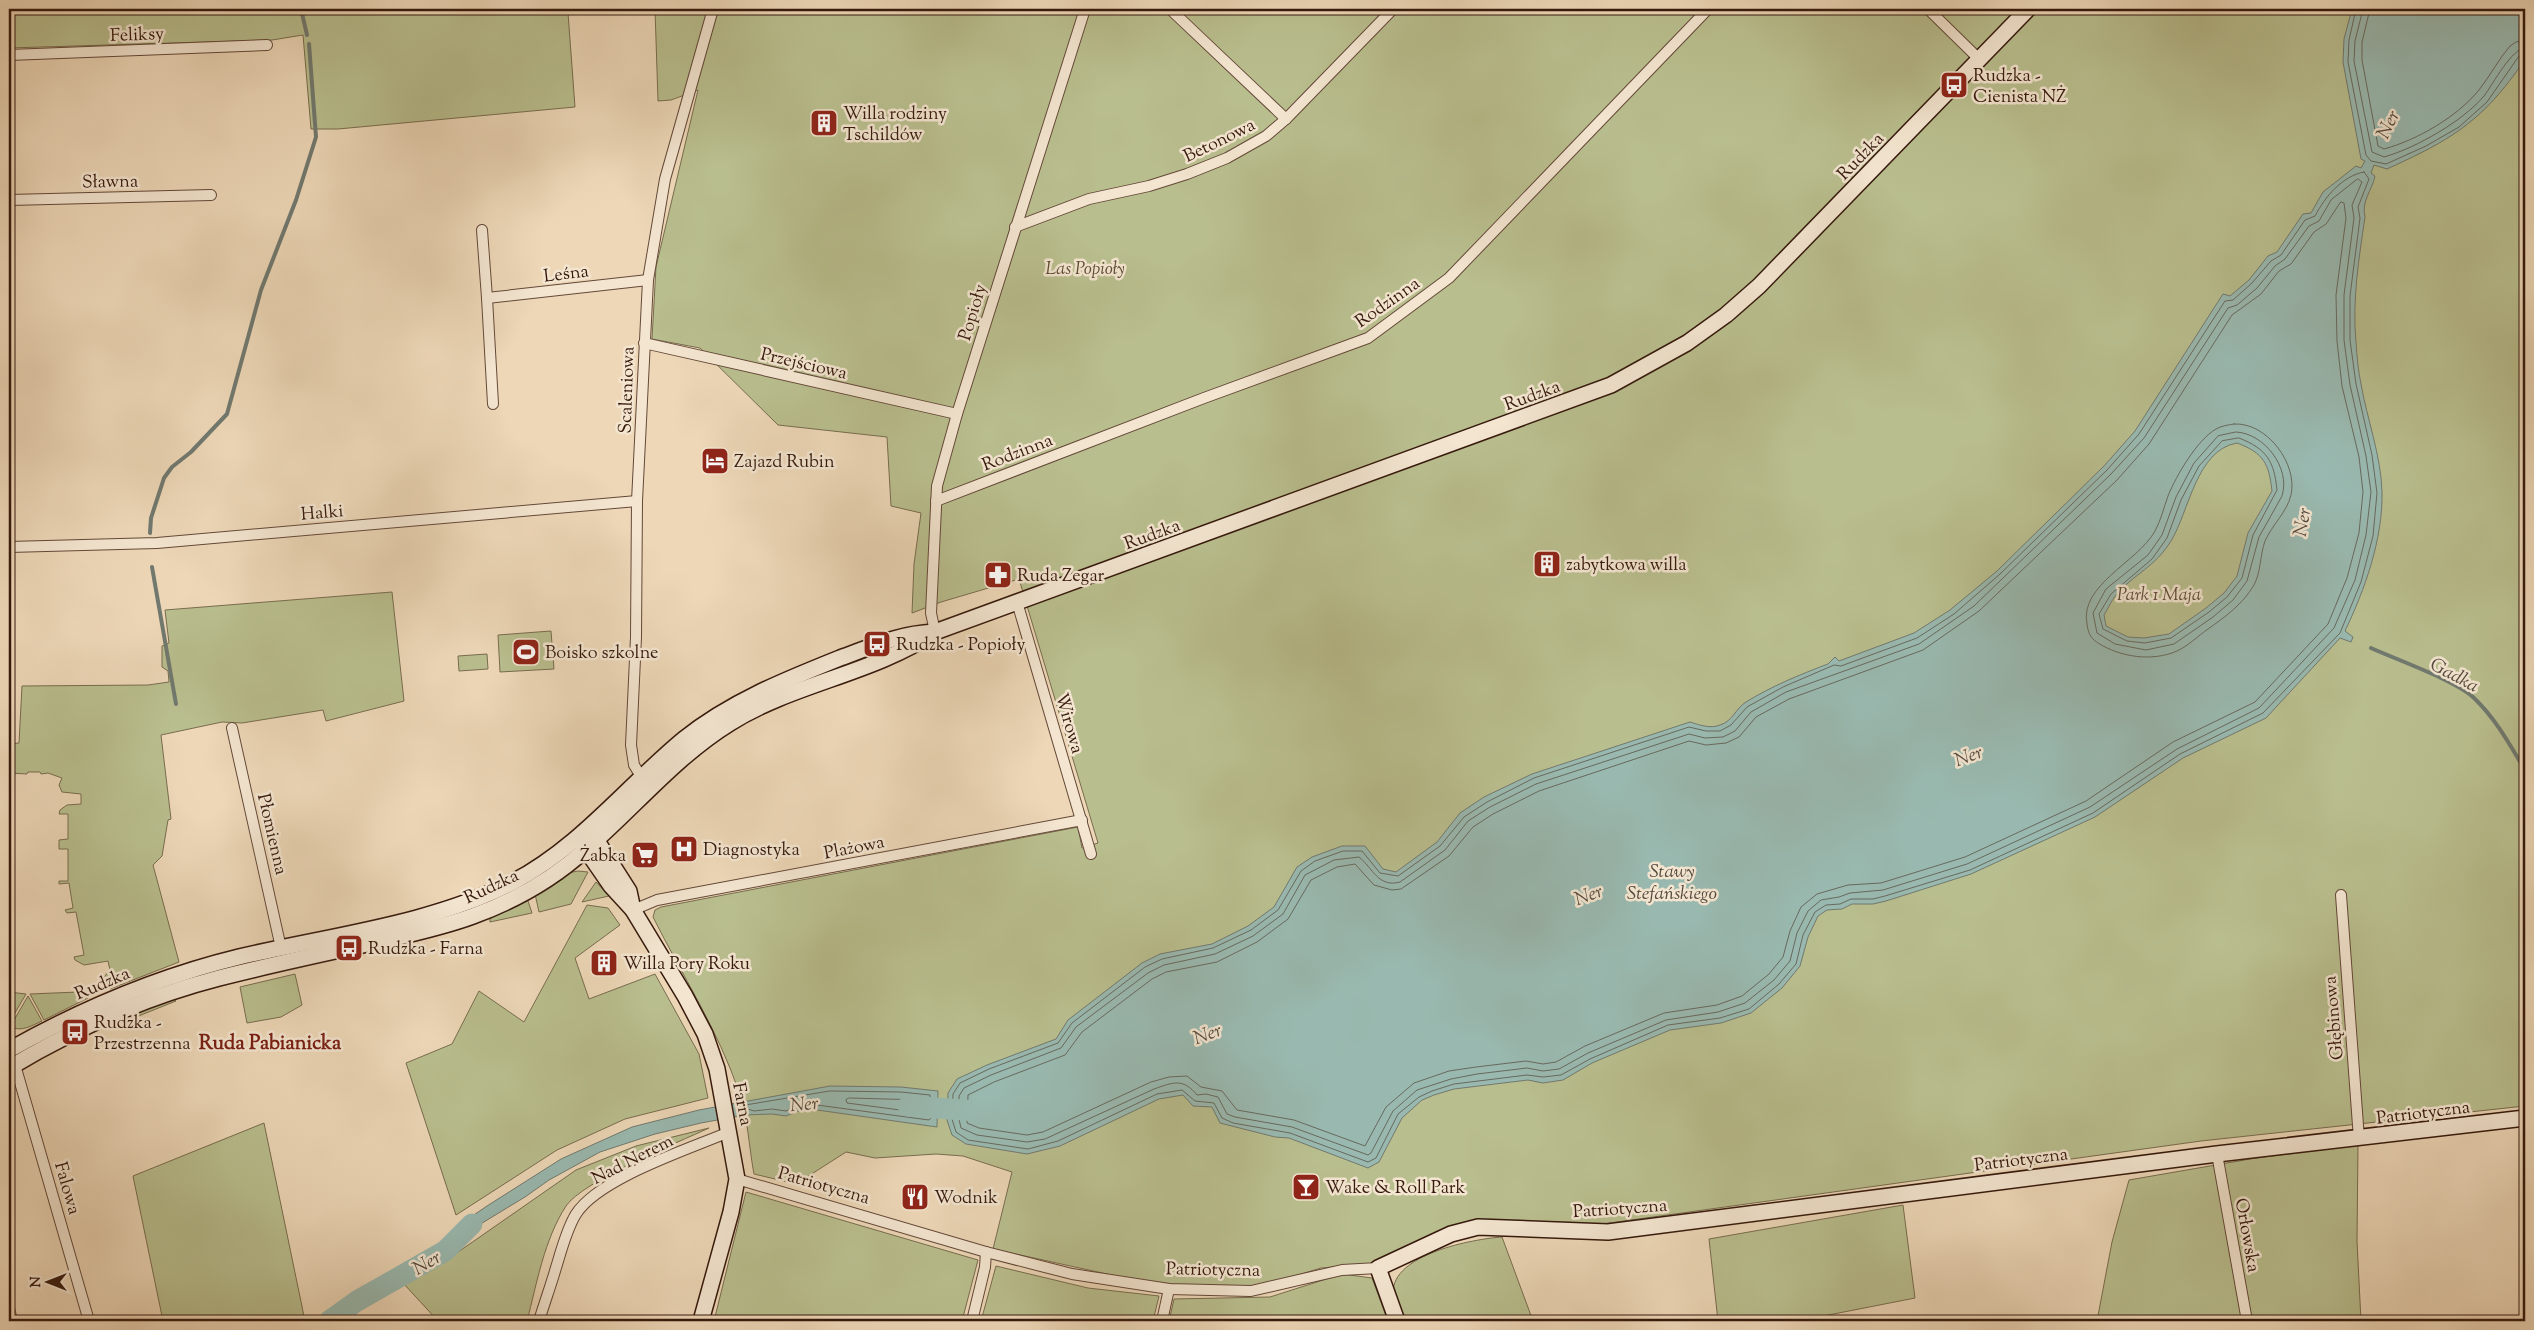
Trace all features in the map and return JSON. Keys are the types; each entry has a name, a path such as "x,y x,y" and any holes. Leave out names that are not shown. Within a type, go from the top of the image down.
{"street":[{"name":"Scaleniowa","path":"642,778 634,764 631,750 636,637 638,501 648,280 666,179 712,9"},
{"name":"Popioły","path":"935,632 931,613 937,486 957,414 1085,9"},
{"path":"1170,9 1286,119"},
{"name":"Betonowa","path":"1015,228 1088,200 1150,186 1195,171 1227,158 1266,136 1286,119 1393,9"},
{"name":"Rodzinna","path":"936,501 1196,401 1368,338 1448,278 1708,9"},
{"path":"1928,9 1979,59"},
{"name":"Rudzka","path":"12,1066 105,1018 185,988 242,972 427,930 475,916 540,884 587,839 676,764 731,722 784,696 911,648 935,632 1578,398 1620,380 1668,355 1710,328 1759,286 2028,9"},
{"name":"Feliksy","path":"9,55 267,45"},
{"name":"Sławna","path":"9,200 211,195"},
{"path":"482,230 493,404"},
{"name":"Leśna","path":"487,298 648,280"},
{"name":"Przejściowa","path":"644,343 957,414"},
{"name":"Halki","path":"9,548 157,543 638,501"},
{"name":"Wirowa","path":"1017,602 1091,854"},
{"name":"Rudzka","path":"9,1050 69,1018 131,991 214,964 424,915 471,901 516,880 587,839 642,778 704,724 746,698 798,675 908,633 935,632"},
{"name":"Płomienna","path":"232,728 281,948"},
{"name":"Plażowa","path":"633,910 657,900 1082,820"},
{"name":"Farna","path":"587,839 628,891 633,910 699,1020 714,1059 737,1179 701,1321"},
{"name":"Głębinowa","path":"2341,895 2359,1139"},
{"path":"9,1050 12,1066"},
{"name":"Falowa","path":"12,1066 89,1321"},
{"name":"Patriotyczna","path":"737,1179 986,1252 1072,1274 1169,1288 1251,1292 1342,1270 1378,1268 1451,1234 1478,1227 1608,1232 2217,1154 2359,1139 2525,1118"},
{"name":"Nad Nerem","path":"539,1321 572,1221 582,1205 616,1182 728,1128"},
{"name":"Orłowska","path":"2217,1154 2247,1321"},
{"path":"972,1321 985,1266 986,1252"},
{"path":"1378,1268 1398,1321"},
{"path":"1162,1321 1169,1288"}],"green space":[{"path":"9,9 609,9 568,13 575,107 338,129 311,129 303,35 272,40 9,48"},
{"path":"655,9 2525,9 2525,1106 2201,1141 1588,1226 1481,1220 1412,1249 1369,1264 1321,1268 1258,1287 1157,1285 993,1249 1012,1172 963,1156 936,1154 875,1158 846,1152 796,1184 754,1174 739,1092 721,1047 653,917 655,910 661,907 1078,827 1082,848 1098,843 1019,579 941,602 912,613 914,564 921,513 891,506 887,437 778,425 700,348 652,339 656,267 698,90 671,100 658,101"},
{"path":"392,592 404,701 326,721 323,710 242,723 222,722 161,735 171,819 168,820 162,856 153,865 179,962 110,989 105,984 104,977 110,970 108,961 84,965 75,960 74,957 84,955 76,912 67,913 65,910 73,908 69,883 59,884 59,881 68,881 68,849 59,849 59,840 68,839 68,814 59,814 60,810 67,805 81,804 81,794 62,792 59,785 62,778 48,773 9,773 9,744 19,743 22,686 148,685 169,682 168,671 162,667 162,646 169,643 165,610"},
{"name":"Boisko szkolne","path":"551,631 554,669 500,672 498,635"},
{"path":"487,654 488,669 459,671 458,656"},
{"path":"588,872 571,904 539,912 535,894 568,873"},
{"path":"596,882 609,896 582,902"},
{"path":"525,899 528,901 532,913 490,922 490,916"},
{"path":"587,905 608,908 620,925 575,958 589,999 655,974 699,1054 708,1098 625,1119 557,1150 456,1215 406,1063 452,1044 479,991 524,1022"},
{"path":"295,974 302,1005 281,1017 247,1023 240,987"},
{"path":"78,987 91,988 92,993 88,998 44,1020 30,994 78,992"},
{"path":"9,992 26,994 9,1023"},
{"path":"28,996 42,1021 22,1029 10,1027"},
{"path":"173,999 176,1001 121,1023 120,1021 122,1018"},
{"path":"264,1123 305,1321 163,1321 133,1176"},
{"path":"709,1128 610,1174 591,1185 566,1206 558,1219 547,1247 527,1321 438,1321 403,1283 451,1257 576,1170 636,1146"},
{"path":"2358,1145 2357,1241 2361,1321 2097,1321 2112,1242 2129,1180 2256,1158"},
{"path":"746,1192 978,1260 962,1321 714,1321"},
{"path":"1903,1205 1915,1298 1798,1321 1718,1321 1709,1239"},
{"path":"1502,1237 1533,1321 1404,1321 1393,1293 1396,1279 1406,1268 1436,1251 1473,1241"},
{"path":"996,1266 1088,1288 1159,1296 1153,1321 981,1321"},
{"path":"1342,1274 1372,1278 1388,1321 1169,1321 1174,1299 1270,1297"},
{"path":"9,1287 18,1321 9,1321"}],"water":[{"name":"Stawy Stefańskiego","path":"2352,9 2525,9 2526,50 2524,59 2515,74 2494,100 2467,125 2438,144 2387,169 2374,165 2371,173 2375,176 2364,206 2365,217 2358,263 2355,326 2360,379 2381,478 2382,510 2376,546 2366,581 2345,631 2353,637 2351,642 2340,638 2266,718 2183,758 2095,817 1971,874 1886,901 1873,904 1852,904 1842,909 1827,910 1818,916 1808,937 1800,966 1782,988 1751,1013 1721,1023 1670,1030 1592,1063 1563,1080 1543,1083 1528,1080 1454,1089 1422,1100 1402,1118 1379,1162 1368,1168 1289,1138 1275,1137 1220,1123 1212,1107 1193,1106 1183,1095 1159,1099 1060,1146 1027,1154 966,1144 952,1135 947,1120 948,1093 957,1079 987,1065 1056,1039 1068,1020 1142,963 1160,954 1212,944 1248,926 1274,907 1297,867 1312,857 1342,846 1365,846 1383,869 1396,872 1437,842 1460,813 1484,797 1532,774 1690,722 1709,727 1720,725 1728,721 1746,702 1776,686 1828,664 1835,657 1839,661 1914,633 1950,610 1997,571 2104,466 2135,431 2223,294 2230,296 2249,280 2268,256 2277,252 2303,214 2311,213 2323,192 2356,166 2361,168 2365,161 2361,159 2343,62 2344,39","holes":["2237,443 2259,455 2264,461 2272,491 2248,533 2237,576 2224,593 2169,634 2144,638 2128,637 2106,626 2104,615 2114,597 2151,564 2171,541 2195,484 2212,457 2223,448"]},
{"path":"830,1086 901,1087 938,1091 937,1127 817,1110 798,1111 786,1116 772,1114 745,1115 701,1123 655,1134 600,1152 549,1180 469,1231 453,1245 449,1237 462,1223 561,1159 632,1127 699,1110"}],"waterway":[{"path":"301,9 307,35"},
{"path":"150,533 151,518 164,478 172,467 191,452 227,414 261,290 296,200 316,137 309,44"},
{"path":"152,567 176,704"},
{"name":"Gadka","path":"2371,648 2466,691 2496,723 2525,770"},
{"name":"Ner","path":"908,1106 977,1111"},
{"name":"Ner","path":"329,1321 357,1301 445,1251 472,1224"}],"place":[{"name":"Rudzka - Cienista NŻ","path":"1954,85"},
{"name":"Willa rodziny Tschildów","path":"824,123"},
{"name":"Zajazd Rubin","path":"715,461"},
{"name":"zabytkowa willa","path":"1547,564"},
{"name":"Ruda Zegar","path":"998,575"},
{"name":"Rudzka - Popioły","path":"877,644"},
{"name":"Boisko szkolne","path":"526,652"},
{"name":"Diagnostyka","path":"684,849"},
{"name":"Żabka","path":"645,855"},
{"name":"Rudzka - Farna","path":"349,948"},
{"name":"Willa Pory Roku","path":"604,963"},
{"name":"Rudzka - Przestrzenna","path":"75,1032"},
{"name":"Wake & Roll Park","path":"1306,1187"},
{"name":"Wodnik","path":"915,1197"}],"district":[{"name":"Ruda Pabianicka","path":"270,1042"}],"park label":[{"name":"Las Popioły","path":"1085,268"},
{"name":"Park 1 Maja","path":"2159,594"}]}
